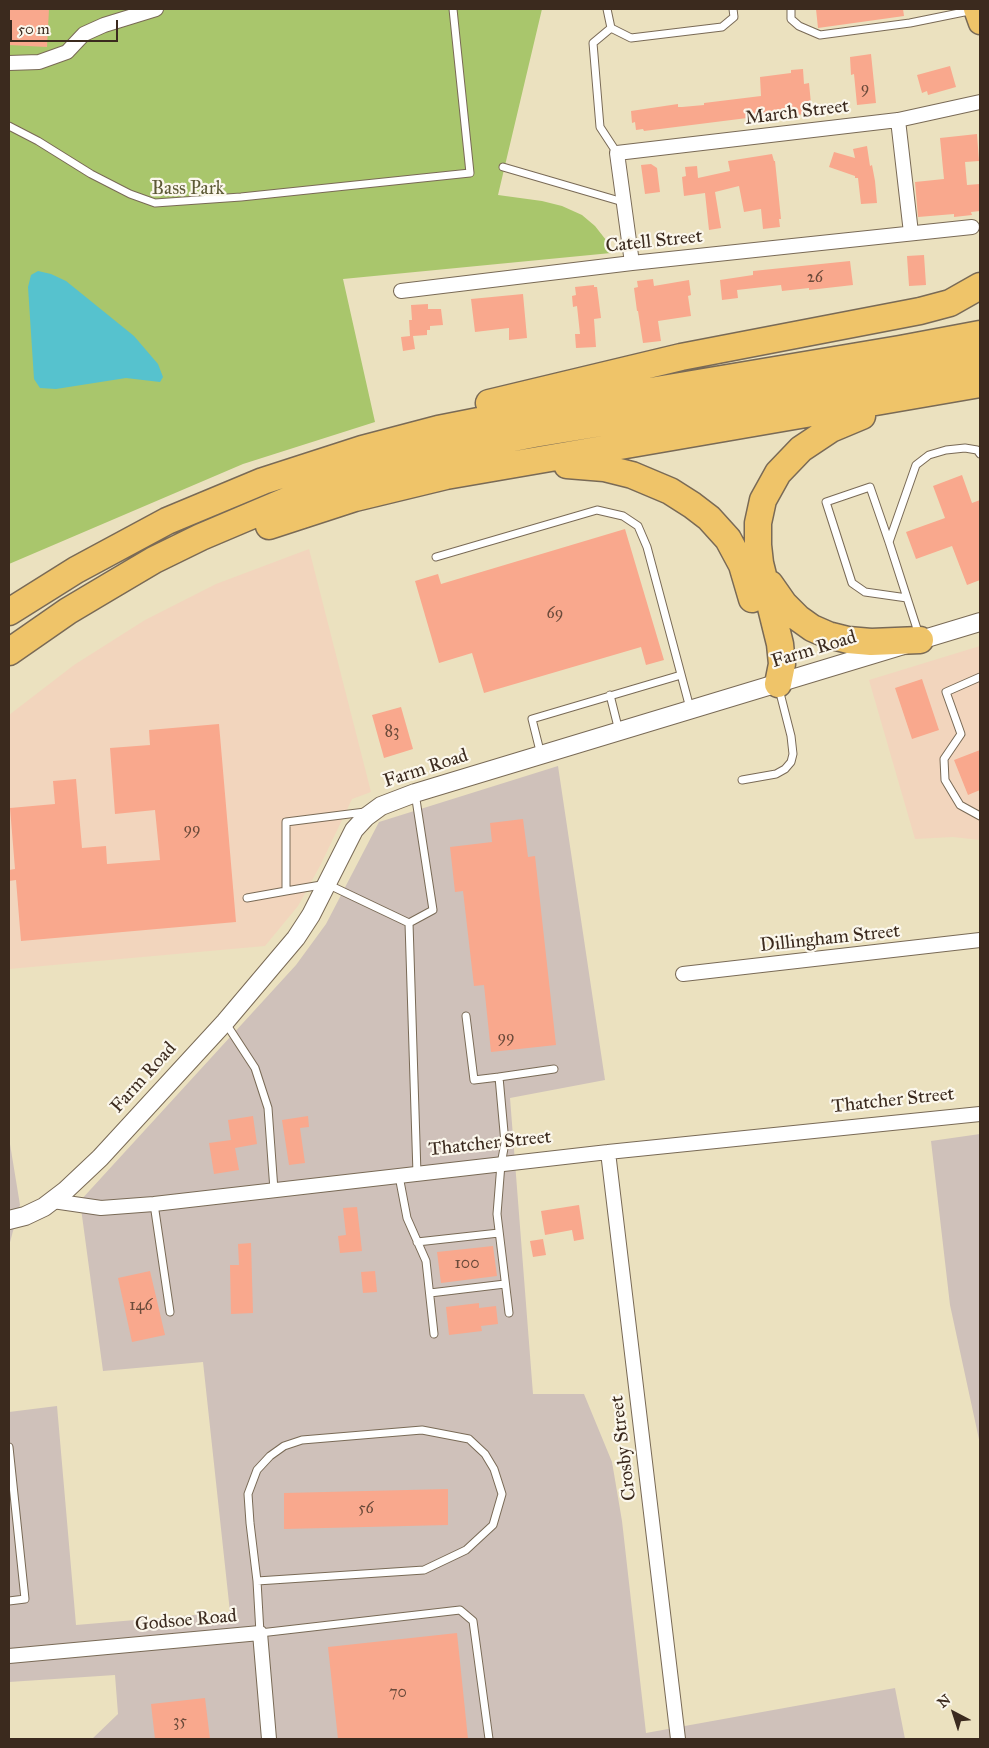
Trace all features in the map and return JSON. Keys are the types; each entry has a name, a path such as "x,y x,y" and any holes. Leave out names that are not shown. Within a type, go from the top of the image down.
{"highway":[{"path":"9,612 76,570 121,545 191,511 349,446 492,402 598,376 690,355 920,312 955,300 980,286"},
{"path":"263,481 362,449 455,426 980,333"},
{"path":"9,652 68,611 147,564 202,537 293,498 390,465 534,434 980,358"},
{"path":"68,611 184,558 291,518 387,489 474,470 825,412 979,384"},
{"path":"778,684 782,664 780,644 760,563 758,534 764,500 778,473 801,449 831,429 851,420 979,384"},
{"path":"474,470 552,465 604,468 646,480 692,504 716,525 738,555 778,684"},
{"path":"760,563 770,584 784,604 805,624 820,632 859,642 920,640"}],"street":[{"path":"9,63 40,62 68,52 84,34 104,25 156,9"},
{"name":"March Street","path":"617,153 898,120 980,102"},
{"path":"898,120 911,233"},
{"path":"617,153 632,263"},
{"name":"Catell Street","path":"401,291 632,263 972,227"},
{"name":"Farm Road","path":"53,1201 100,1158 225,1022 296,938 311,915 354,830 359,823 373,812 415,793 980,623"},
{"name":"Dillingham Street","path":"684,974 980,940"},
{"name":"Thatcher Street","path":"53,1201 102,1208 154,1204 608,1152 980,1114"},
{"name":"Crosby Street","path":"608,1152 678,1739"},
{"path":"9,1220 30,1214 53,1201"},
{"name":"Godsoe Road","path":"9,1656 260,1633 270,1739"}],"lane":[{"path":"9,126 38,141 91,174 130,194 155,203 241,197 470,173 453,9"},
{"path":"608,9 611,28"},
{"path":"611,28 631,38 722,27 734,17 733,9"},
{"path":"791,9 791,19 799,26 820,35 977,14"},
{"path":"611,28 593,43 600,127 617,153"},
{"path":"503,167 623,202"},
{"path":"889,542 916,465 929,455 946,450 965,448 977,450 980,454"},
{"path":"907,598 865,592 852,583 826,502 870,487 889,542 907,598 920,640"},
{"path":"436,557 597,510 623,516 638,526 646,547 690,710"},
{"path":"541,755 532,719 681,675"},
{"path":"980,677 946,692 961,734 944,759 945,780 960,805 980,816"},
{"path":"742,780 776,774 785,769 791,762 793,754 791,736 778,684"},
{"path":"610,696 619,731"},
{"path":"409,923 433,910 415,793"},
{"path":"286,892 286,822 373,812"},
{"path":"247,898 327,884 409,923"},
{"path":"409,923 416,1174"},
{"path":"466,1016 474,1080 554,1069"},
{"path":"225,1022 255,1068 268,1108 274,1190"},
{"path":"499,1077 505,1142 497,1205 509,1313"},
{"path":"399,1176 407,1218 426,1261 434,1334"},
{"path":"154,1204 170,1312"},
{"path":"417,1242 499,1233"},
{"path":"430,1293 505,1284"},
{"path":"257,1581 424,1570 466,1550 493,1524 502,1494 494,1469 485,1454 469,1439 422,1430 302,1440 284,1446 270,1456 257,1470 248,1494 260,1633 460,1610 473,1621 489,1739"},
{"path":"9,1447 25,1599 9,1601"}],"shaded area":[{"path":"309,549 371,792 352,799 321,864 298,906 265,946 9,969 9,715 74,665 145,620 216,584"},
{"path":"980,646 980,840 953,837 915,839 869,680"},
{"path":"558,766 605,1080 510,1098 533,1394 584,1394 612,1462 622,1521 646,1733 895,1688 905,1739 92,1739 118,1714 115,1675 9,1682 9,1412 57,1406 76,1625 230,1612 203,1362 103,1371 80,1201 296,965 326,924 379,822"},
{"path":"980,1134 980,1444 950,1305 931,1141"},
{"path":"9,1138 20,1205 9,1246"}],"green space":[{"name":"Bass Park","path":"9,9 542,9 498,195 542,201 562,206 582,215 595,226 606,240 611,253 343,279 375,422 243,464 9,564"}],"water":[{"path":"38,271 51,274 66,281 134,336 158,364 163,377 160,382 126,378 56,389 40,388 34,379 28,287 31,275"}],"building":[{"path":"9,9 49,9 47,47 9,45"},
{"path":"816,9 903,9 904,16 818,28"},
{"path":"871,54 876,103 857,105 854,74 851,75 850,57"},
{"path":"950,66 956,87 928,95 927,91 922,93 917,75"},
{"path":"803,69 804,84 809,83 812,114 763,116 644,131 643,129 636,130 635,122 632,123 631,111 678,104 678,107 704,105 704,103 761,96 760,77 791,73 791,70"},
{"path":"977,134 979,161 965,162 967,185 980,184 980,211 971,212 972,215 954,217 954,214 918,217 915,182 944,179 940,138"},
{"path":"867,146 870,166 872,165 875,181 877,203 861,204 858,178 829,167 834,152 855,158 853,149"},
{"path":"772,154 775,161 781,219 779,219 780,227 763,229 761,209 744,212 739,186 715,192 721,228 709,230 705,193 684,196 682,177 686,176 685,167 697,166 698,178 730,171 728,161"},
{"path":"651,164 657,168 660,192 645,194 641,165"},
{"path":"924,255 926,285 909,286 907,256"},
{"path":"850,261 853,285 782,291 781,285 737,290 738,298 722,300 720,280 753,275 753,271"},
{"path":"653,279 654,286 689,280 691,295 688,296 691,316 658,321 661,341 643,343 634,288 638,287 637,281"},
{"path":"594,285 594,287 597,287 601,318 594,319 596,347 576,348 575,334 580,334 577,306 573,307 572,296 576,295 575,287"},
{"path":"523,294 527,338 509,340 509,328 475,332 471,299"},
{"path":"428,304 428,309 441,309 443,325 430,326 430,330 427,330 427,335 413,336 415,349 403,351 401,337 410,336 409,320 412,320 411,305"},
{"path":"962,475 972,503 980,500 980,580 967,585 952,546 916,559 906,532 945,518 933,486"},
{"path":"625,529 664,660 646,665 641,647 484,693 472,653 439,663 415,581 438,574 441,584"},
{"path":"922,679 939,730 912,739 895,688"},
{"path":"401,707 413,749 384,758 372,715"},
{"path":"219,724 236,922 21,941 16,880 9,881 9,870 15,869 10,808 55,804 53,781 76,779 82,848 106,846 107,864 160,860 155,810 115,814 110,748 150,745 149,730"},
{"path":"980,750 980,790 968,795 954,760"},
{"path":"523,819 528,857 535,856 556,1045 491,1052 484,985 474,986 463,891 455,892 450,847 492,842 490,823"},
{"path":"253,1116 257,1144 235,1148 239,1170 214,1174 209,1143 231,1140 228,1120"},
{"path":"308,1116 309,1127 300,1128 305,1163 289,1165 282,1120"},
{"path":"579,1205 584,1239 574,1241 572,1230 545,1235 541,1211"},
{"path":"357,1207 362,1251 340,1253 338,1236 346,1235 343,1208"},
{"path":"543,1239 546,1255 533,1257 530,1241"},
{"path":"251,1243 253,1313 231,1314 230,1265 239,1265 238,1244"},
{"path":"493,1246 497,1276 441,1283 437,1252"},
{"path":"150,1271 165,1335 132,1342 118,1278"},
{"path":"375,1271 377,1292 363,1293 361,1272"},
{"path":"479,1303 479,1308 496,1306 498,1324 481,1326 482,1331 449,1335 446,1307"},
{"path":"448,1489 448,1525 284,1529 284,1493"},
{"path":"457,1633 468,1739 338,1739 328,1647"},
{"path":"205,1698 210,1739 155,1739 151,1704"}]}
